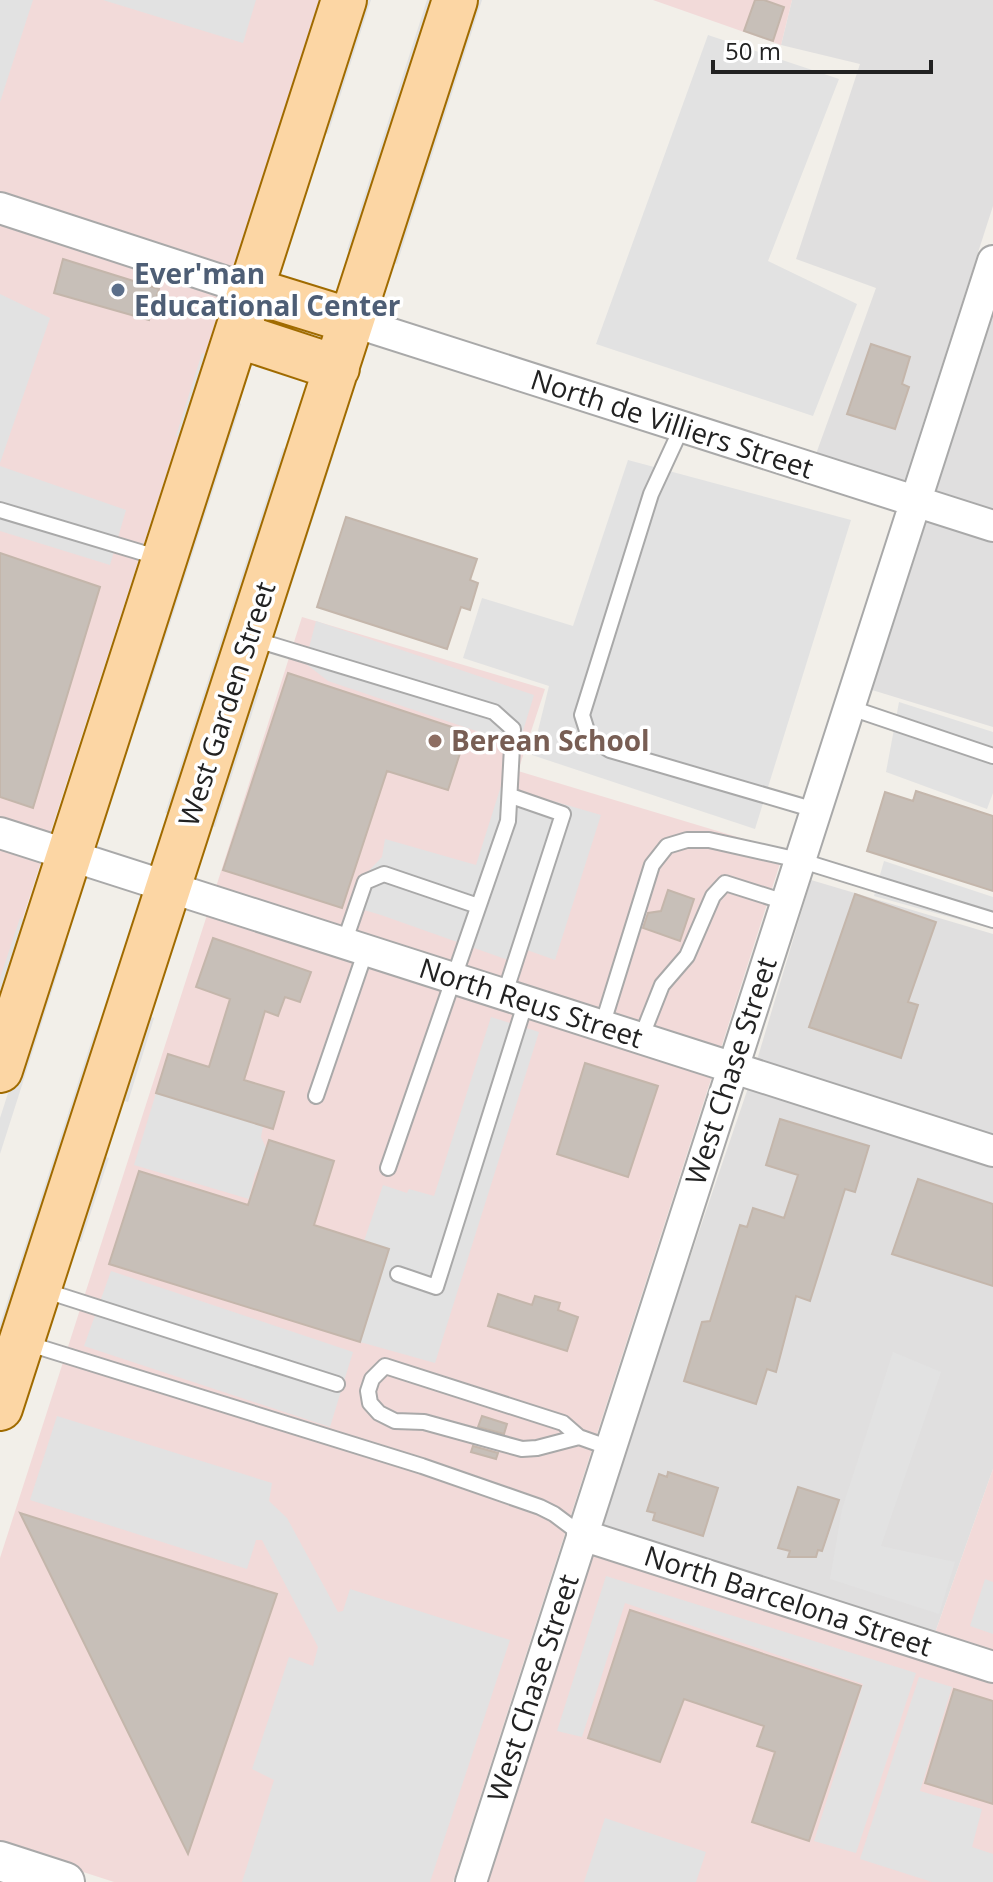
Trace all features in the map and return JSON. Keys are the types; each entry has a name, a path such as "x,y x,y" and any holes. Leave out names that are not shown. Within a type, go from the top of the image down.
{"main road":[{"path":"2,1057 344,0"},
{"name":"West Garden Street","path":"0,1408 455,0"},
{"path":"251,290 351,321"},
{"path":"237,335 337,368"}],"street":[{"path":"0,208 251,290"},
{"name":"West Chase Street","path":"471,1882 993,261"},
{"name":"North de Villiers Street","path":"351,321 993,526"},
{"name":"North Reus Street","path":"0,833 993,1151"},
{"name":"North Barcelona Street","path":"582,1535 993,1667"},
{"path":"0,1861 65,1882"}],"lane":[{"path":"682,427 651,494 582,715 589,737 610,750 815,810"},
{"path":"0,510 164,559"},
{"path":"249,638 494,712 513,729 515,738 508,821 388,1168"},
{"path":"848,707 993,756"},
{"path":"398,1274 436,1287 563,814 511,796"},
{"path":"602,1026 652,865 667,846 687,840 709,840 799,860 993,920"},
{"path":"316,1096 355,946 365,882 384,874 478,906"},
{"path":"641,1038 662,985 687,956 713,896 725,883 785,902"},
{"path":"39,1289 337,1384"},
{"path":"21,1341 452,1476 554,1514 582,1535"},
{"path":"579,1437 522,1449 424,1422 395,1421 379,1413 370,1403 368,1391 372,1379 385,1366 563,1423 579,1437 610,1448"}],"shaded area":[{"path":"0,0 33,0 0,102"},
{"path":"4,0 320,0 233,269 0,193 0,11"},
{"path":"103,0 256,0 243,43"},
{"path":"360,0 371,0 328,134 317,131"},
{"path":"427,0 438,0 357,253 347,250"},
{"path":"470,0 482,0 397,264 386,261"},
{"path":"653,0 792,0 781,45"},
{"path":"792,0 993,0 993,206 904,482 816,454 876,288 796,259 860,64 781,45"},
{"path":"708,35 839,79 768,261 857,304 813,416 596,344"},
{"path":"0,224 224,296 50,834 0,817"},
{"path":"0,294 50,318 0,463"},
{"path":"993,315 993,510 936,492"},
{"path":"202,353 211,356 186,439 176,436"},
{"path":"231,400 241,404 142,711 132,707"},
{"path":"283,448 293,452 176,815 165,813"},
{"path":"326,451 334,454 284,608 275,604"},
{"path":"628,460 851,520 755,829 532,755 549,686 463,658 482,598 573,626"},
{"path":"0,466 126,510 110,565 0,531"},
{"path":"927,520 993,541 993,727 872,690"},
{"path":"302,617 545,689 518,771 784,851 721,1048 216,887"},
{"path":"316,621 534,695 515,757 497,738 328,681 305,663"},
{"path":"250,686 260,689 215,827 204,825"},
{"path":"899,702 993,732 993,793 987,809 886,772"},
{"path":"501,786 601,815 555,960 513,945 508,960 347,905 359,881 382,857 385,839 476,865"},
{"path":"0,848 41,862 0,988"},
{"path":"884,861 993,897 993,929 874,896"},
{"path":"811,880 993,934 993,1135 757,1060"},
{"path":"207,915 712,1076 453,1882 114,1882 0,1845 0,1558"},
{"path":"20,918 30,922 0,1006 0,978"},
{"path":"57,941 67,944 0,1154 0,1118"},
{"path":"145,1015 154,1018 128,1102 116,1099"},
{"path":"491,1017 539,1032 435,1363 360,1342 389,1249 364,1241 383,1185 407,1193 409,1189 434,1196"},
{"path":"95,1030 106,1035 0,1359 0,1324"},
{"path":"748,1088 993,1166 993,1469 935,1633 602,1526"},
{"path":"156,1093 263,1126 261,1137 266,1148 249,1199 134,1165"},
{"path":"98,1155 109,1158 81,1242 70,1238"},
{"path":"111,1271 353,1352 330,1427 84,1346"},
{"path":"893,1352 941,1372 881,1546 955,1562 939,1614 830,1579 842,1509"},
{"path":"57,1416 272,1483 269,1501 287,1518 338,1612 343,1611 350,1589 510,1640 430,1882 242,1882 274,1780 252,1769 289,1657 313,1666 318,1647 262,1540 256,1540 247,1569 30,1500"},
{"path":"993,1469 993,1652 935,1633"},
{"path":"593,1554 993,1683 993,1882 488,1882"},
{"path":"606,1576 916,1673 856,1853 814,1841 863,1684 625,1603 582,1737 557,1731"},
{"path":"985,1579 993,1582 993,1634 970,1626"},
{"path":"919,1677 952,1687 920,1791 982,1809 972,1847 993,1854 993,1882 932,1882 860,1859"},
{"path":"605,1818 706,1852 696,1882 584,1882"}],"building":[{"path":"755,0 784,7 773,41 744,31"},
{"path":"63,259 159,289 149,320 54,293"},
{"path":"871,344 910,357 902,384 909,387 895,429 847,414"},
{"path":"346,517 477,559 470,580 478,583 470,610 461,607 447,649 317,607"},
{"path":"0,553 100,587 33,808 0,797"},
{"path":"288,673 467,732 448,790 387,771 342,908 223,870"},
{"path":"916,791 993,816 993,891 867,851 885,792 913,801"},
{"path":"668,890 694,899 680,941 643,928 648,913 661,911"},
{"path":"855,894 936,922 908,1002 918,1005 901,1058 809,1027"},
{"path":"213,938 311,972 300,1002 285,997 278,1016 265,1011 244,1080 284,1092 273,1129 156,1093 168,1054 209,1067 230,999 196,987"},
{"path":"585,1063 658,1086 628,1177 557,1154"},
{"path":"780,1119 869,1146 855,1192 845,1189 810,1301 796,1296 776,1372 767,1369 756,1404 684,1381 702,1322 710,1321 740,1225 747,1227 753,1208 784,1218 798,1175 766,1165"},
{"path":"269,1140 334,1161 314,1225 389,1249 360,1342 109,1264 139,1171 248,1205"},
{"path":"918,1179 993,1204 993,1286 892,1254"},
{"path":"498,1294 532,1305 535,1296 560,1303 558,1310 578,1317 567,1351 488,1326"},
{"path":"482,1416 507,1424 504,1434 478,1427"},
{"path":"473,1446 498,1453 496,1459 471,1452"},
{"path":"668,1472 718,1488 703,1536 653,1520 655,1513 647,1511 659,1474 667,1477"},
{"path":"798,1487 839,1500 822,1551 818,1550 816,1557 788,1557 790,1551 778,1548"},
{"path":"20,1513 277,1594 188,1854"},
{"path":"630,1610 861,1686 809,1841 752,1822 775,1752 757,1746 764,1726 684,1699 660,1762 588,1738"},
{"path":"954,1689 993,1701 993,1804 925,1783"}],"place":[{"name":"Ever'man Educational Center","path":"118,290"},
{"name":"Berean School","path":"435,741"}]}
